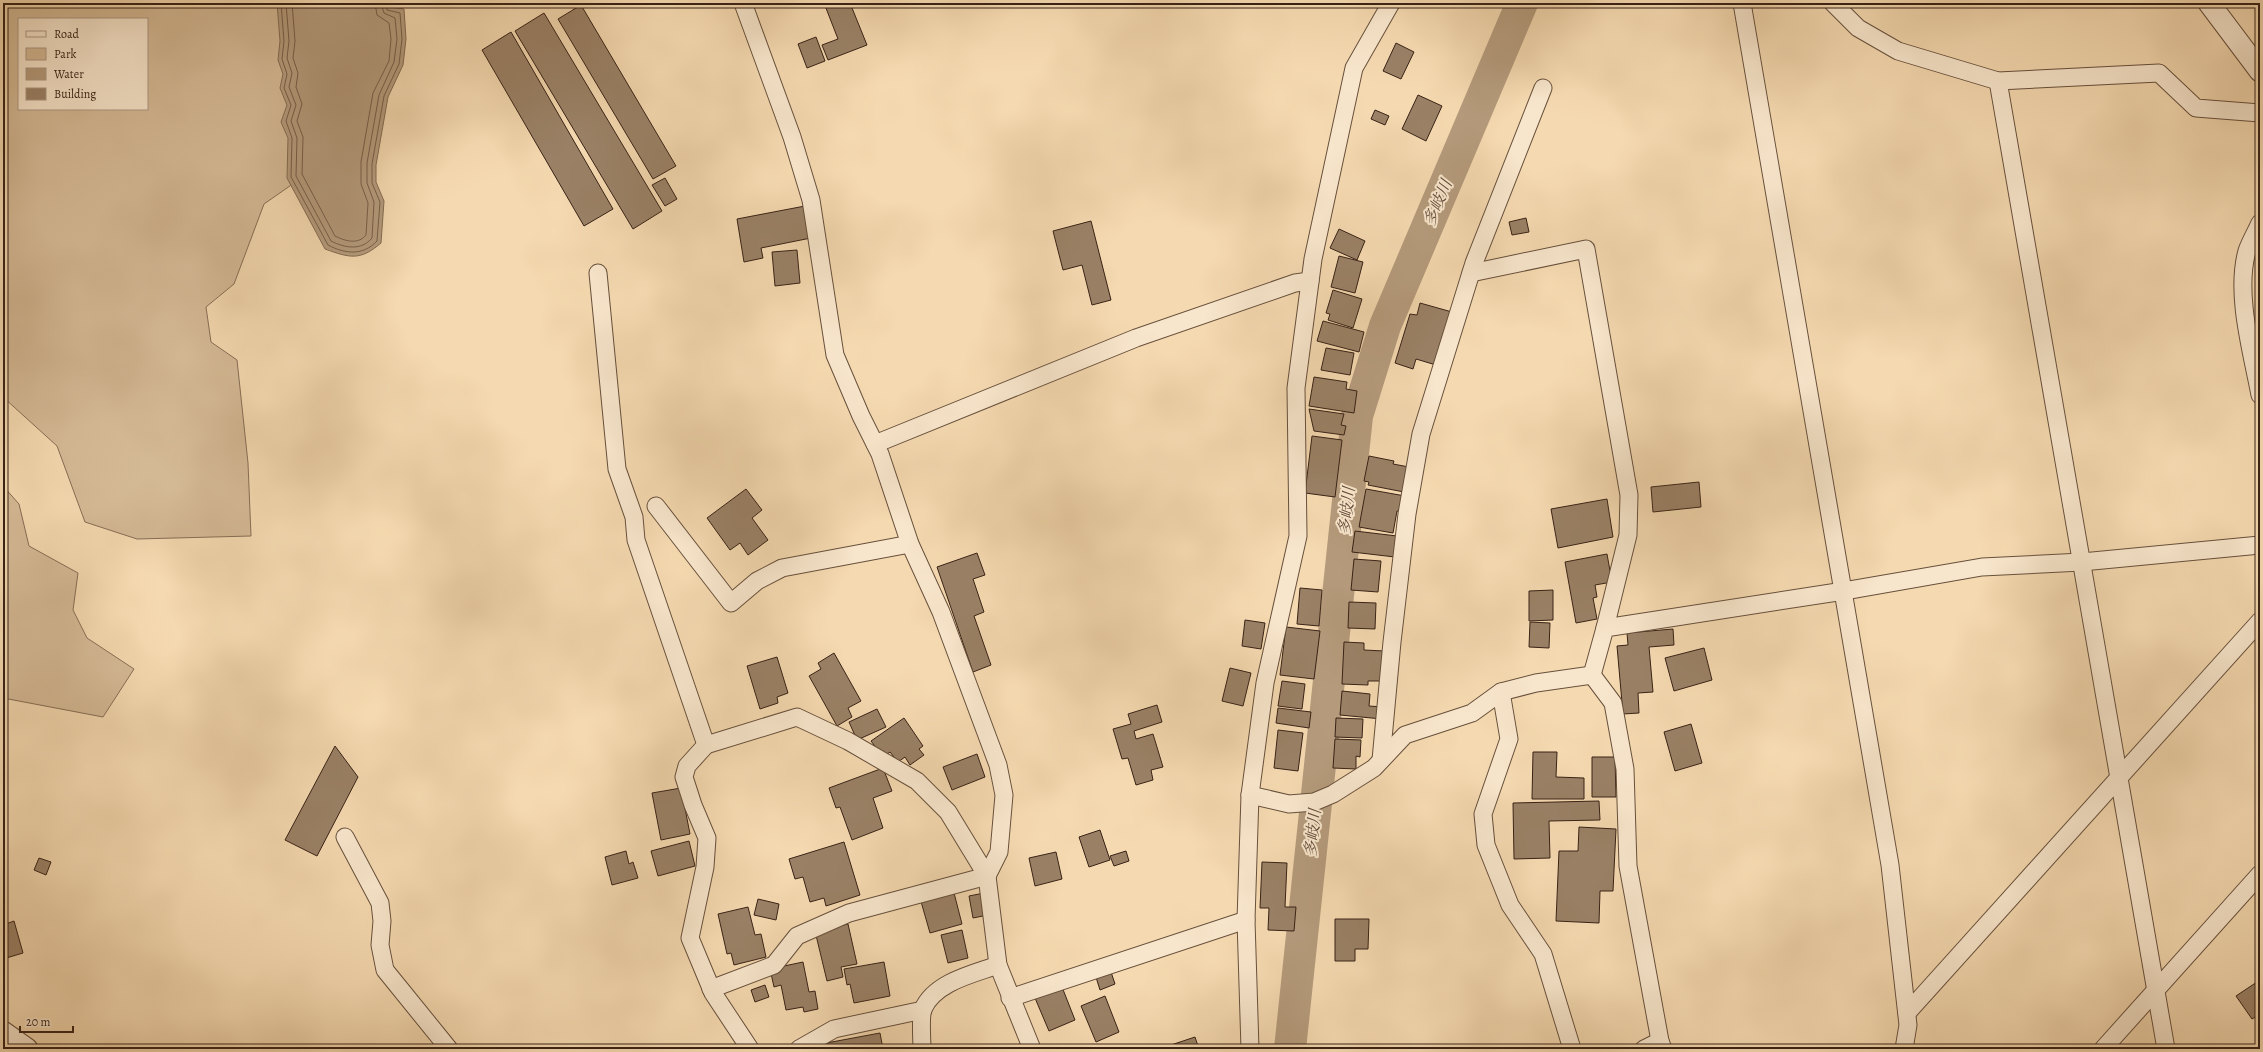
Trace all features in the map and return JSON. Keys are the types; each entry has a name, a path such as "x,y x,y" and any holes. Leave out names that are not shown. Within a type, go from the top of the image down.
{"street":[{"path":"711,989 774,965 797,936 849,913 987,876 999,852 1004,795 998,765 941,612 910,544 880,454 835,355 811,200 792,137 743,3"},
{"path":"1250,1049 1246,920 1250,795 1265,683 1298,536 1296,388 1310,281 1313,259 1354,68 1391,3"},
{"path":"1742,3 1890,864 1908,1025 1904,1049"},
{"path":"1833,3 1858,28 1898,51 1998,81 2159,73 2196,108 2260,113"},
{"path":"2209,3 2260,71"},
{"path":"1998,81 2166,1049"},
{"path":"1381,760 1392,642 1408,514 1421,434 1471,273 1543,88"},
{"path":"2260,223 2247,251 2243,288 2247,323 2260,395"},
{"path":"1471,273 1586,249 1629,494 1628,535 1592,675"},
{"path":"598,273 617,469 634,517 636,540 706,745"},
{"path":"875,444 1136,338 1295,282 1310,281"},
{"path":"656,506 731,603 757,581 782,568 910,544"},
{"path":"1605,628 1844,591 1982,567 2082,562 2260,545"},
{"path":"1907,1013 2120,779 2260,621"},
{"path":"1250,795 1289,804 1314,802 1333,794 1374,768 1405,735 1472,713 1501,692 1536,683 1592,675"},
{"path":"1592,675 1614,704 1625,769 1628,866 1661,1045 1644,1049"},
{"path":"1501,692 1508,740 1483,814 1486,845 1510,905 1543,954 1572,1049"},
{"path":"750,1049 711,989 690,938 705,867 706,838 684,777 687,766 706,745 797,717 848,741 917,781 948,812 987,876 998,965 1010,998 1032,1049"},
{"path":"345,838 380,903 382,921 380,945 385,970 449,1049"},
{"path":"2103,1049 2260,874"},
{"path":"1010,998 1246,920"},
{"path":"922,1049 922,1010 929,1000 949,982 998,965"},
{"path":"799,1049 834,1029 922,1010"},
{"path":"3,1032 27,1049"}],"green space":[{"path":"3,3 297,3 310,172 264,204 234,284 206,307 211,342 237,360 248,463 251,536 137,539 85,522 57,446 3,397"},
{"path":"3,486 19,504 29,546 78,573 73,610 87,638 134,669 103,717 3,698"}],"water":[{"path":"277,3 390,3 390,7 404,9 406,39 403,65 388,97 376,165 376,182 384,201 381,243 367,253 348,256 325,249 287,178 288,138 281,122 287,105 280,88 283,74 278,60 280,41"}],"building":[{"path":"824,3 850,3 867,45 828,60 822,45 838,39"},
{"path":"581,5 676,166 653,179 558,19"},
{"path":"544,13 662,211 633,229 515,31"},
{"path":"511,32 613,209 584,226 482,50"},
{"path":"816,37 825,61 807,68 798,44"},
{"path":"1396,43 1414,52 1401,79 1383,71"},
{"path":"1418,95 1442,106 1426,141 1402,129"},
{"path":"1375,110 1389,116 1385,125 1371,119"},
{"path":"665,178 677,199 665,206 652,185"},
{"path":"805,206 811,238 761,248 763,258 744,262 737,219"},
{"path":"1526,218 1529,232 1512,235 1509,222"},
{"path":"1091,221 1111,300 1092,305 1082,265 1063,270 1053,231"},
{"path":"1339,229 1365,241 1357,260 1330,248"},
{"path":"797,250 800,283 775,286 772,252"},
{"path":"1339,256 1363,262 1355,293 1331,287"},
{"path":"1333,290 1362,299 1353,328 1328,320 1330,314 1326,313"},
{"path":"1420,303 1452,312 1436,365 1416,359 1413,369 1395,363 1410,314 1417,315"},
{"path":"1323,321 1364,332 1359,352 1317,341"},
{"path":"1326,348 1354,353 1350,375 1321,370"},
{"path":"1314,377 1347,382 1346,389 1357,391 1354,413 1309,406"},
{"path":"1309,409 1344,414 1341,425 1346,426 1344,435 1314,431"},
{"path":"1312,436 1342,440 1335,497 1305,493"},
{"path":"1369,456 1394,461 1393,464 1409,467 1404,492 1368,485 1369,482 1364,481"},
{"path":"1699,482 1701,507 1653,512 1651,487"},
{"path":"746,489 762,510 752,518 768,540 748,555 740,543 730,550 707,518"},
{"path":"1366,489 1405,496 1402,512 1397,511 1393,533 1359,527"},
{"path":"1607,499 1613,537 1558,548 1551,509"},
{"path":"1355,531 1397,536 1395,557 1352,552"},
{"path":"977,553 985,575 973,579 984,612 974,616 991,665 973,672 937,567"},
{"path":"1607,554 1612,582 1595,585 1597,597 1593,598 1597,619 1576,623 1565,562"},
{"path":"1354,559 1381,561 1378,592 1351,590"},
{"path":"1300,588 1322,590 1319,626 1297,624"},
{"path":"1553,590 1553,620 1529,621 1529,591"},
{"path":"1349,602 1376,603 1375,629 1348,628"},
{"path":"1245,620 1265,623 1261,649 1242,646"},
{"path":"1530,622 1550,623 1549,648 1529,647"},
{"path":"1286,627 1320,631 1314,679 1280,675"},
{"path":"1673,629 1674,645 1649,647 1653,692 1638,693 1639,713 1623,714 1617,646 1628,645 1627,633"},
{"path":"1344,642 1364,643 1364,650 1384,651 1382,681 1368,681 1368,685 1342,684"},
{"path":"1704,648 1712,680 1674,691 1665,658"},
{"path":"834,653 861,701 848,708 852,717 837,726 809,676 821,669 818,663"},
{"path":"777,657 788,693 777,697 778,703 760,709 747,666"},
{"path":"1230,668 1251,673 1243,706 1222,701"},
{"path":"1282,681 1305,684 1302,709 1278,706"},
{"path":"1342,691 1370,694 1369,706 1383,707 1382,719 1340,715"},
{"path":"1157,705 1162,722 1134,731 1136,739 1153,734 1163,767 1151,770 1153,780 1136,785 1128,758 1122,759 1113,729 1131,724 1128,714"},
{"path":"1278,708 1311,712 1309,728 1276,723"},
{"path":"877,709 886,727 857,740 849,722"},
{"path":"904,718 923,746 919,749 924,755 910,765 905,757 898,762 890,752 883,757 871,741"},
{"path":"1336,718 1363,719 1362,738 1335,737"},
{"path":"1691,724 1702,763 1675,771 1664,732"},
{"path":"1278,730 1303,733 1298,771 1274,768"},
{"path":"1335,739 1361,740 1360,757 1356,756 1356,769 1333,768"},
{"path":"335,746 358,777 317,856 285,840"},
{"path":"1533,752 1557,752 1556,777 1584,778 1584,799 1532,799"},
{"path":"977,754 985,777 952,790 943,767"},
{"path":"1592,757 1615,757 1616,797 1592,797"},
{"path":"883,768 892,791 873,798 883,828 852,840 840,807 836,808 829,788"},
{"path":"681,788 690,834 661,840 652,793"},
{"path":"1599,801 1600,820 1549,821 1550,858 1514,859 1513,803"},
{"path":"1579,827 1616,829 1613,891 1600,891 1599,923 1556,921 1559,851 1578,851"},
{"path":"1100,830 1110,860 1089,867 1079,837"},
{"path":"689,841 695,866 658,876 651,851"},
{"path":"844,842 860,895 826,906 824,898 810,902 803,877 795,879 789,859"},
{"path":"626,851 629,864 633,862 638,878 612,885 605,857"},
{"path":"1126,851 1129,861 1114,866 1110,856"},
{"path":"1056,852 1062,879 1035,886 1029,858"},
{"path":"39,858 51,862 46,875 34,870"},
{"path":"1262,862 1287,863 1285,907 1296,907 1294,931 1268,930 1269,908 1260,908"},
{"path":"953,889 962,924 930,933 920,898"},
{"path":"984,893 988,915 973,918 969,896"},
{"path":"758,899 779,904 776,920 754,915"},
{"path":"748,907 755,935 761,934 766,957 734,965 731,953 727,954 718,914"},
{"path":"1335,919 1369,919 1368,949 1355,949 1355,961 1335,961"},
{"path":"14,921 23,953 3,959 3,925"},
{"path":"848,924 857,964 841,967 843,977 827,981 815,931"},
{"path":"962,930 968,958 948,963 941,935"},
{"path":"803,962 809,992 815,991 818,1009 804,1012 803,1007 786,1010 781,985 774,987 770,969"},
{"path":"884,962 890,996 854,1003 850,984 847,985 844,969"},
{"path":"1110,969 1115,984 1100,990 1095,974"},
{"path":"2260,980 2260,1014 2252,1019 2236,996"},
{"path":"765,985 769,997 755,1002 751,990"},
{"path":"1062,987 1075,1020 1049,1031 1035,998"},
{"path":"1105,996 1119,1032 1096,1042 1081,1006"},
{"path":"880,1033 883,1049 822,1049 821,1044"},
{"path":"1195,1037 1199,1049 1159,1049"}],"waterway":[{"name":"多岐川","path":"1290,1049 1357,416 1385,326 1522,3"}]}
